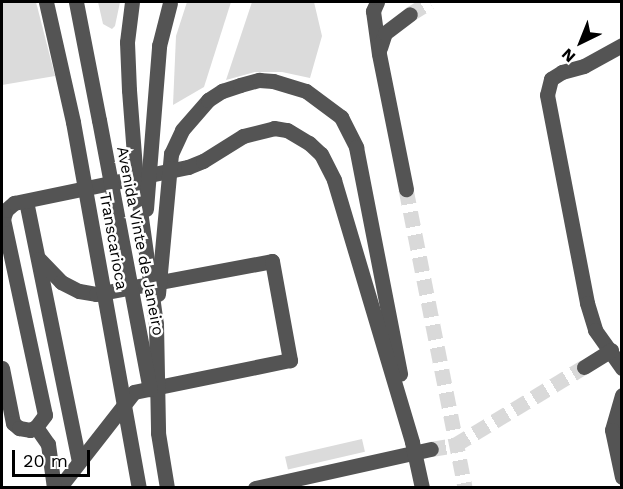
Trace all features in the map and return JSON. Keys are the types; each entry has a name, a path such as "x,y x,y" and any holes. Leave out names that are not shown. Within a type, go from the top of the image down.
{"street":[{"name":"Transcarioca","path":"46,2 73,122 139,488"},
{"name":"Avenida Vinte de Janeiro","path":"76,2 167,488"},
{"path":"132,2 127,42 129,90 143,242 156,324"},
{"path":"143,242 159,46 171,2"},
{"path":"377,2 374,18 379,54 406,189"},
{"path":"379,54 385,33 410,14"},
{"path":"621,45 584,66 551,79 547,95 587,303 595,330 611,350 621,368"},
{"path":"158,433 156,324 162,234 171,154 182,130 208,100 222,91 240,85 258,80 273,81 306,91 341,117 356,147 422,488"},
{"path":"2,368 13,423 19,428 30,430 36,427 45,415 3,219 6,210 14,203 189,167 202,162 243,136 261,130 287,130 321,154 327,165 412,442"},
{"path":"26,201 79,462"},
{"path":"39,260 61,282 79,291 96,294 272,261 290,360 134,392 59,488"},
{"path":"584,367 611,350"},
{"path":"621,395 612,430 621,477"},
{"path":"36,427 48,444 54,488"},
{"path":"255,488 431,449"}],"shaded area":[{"path":"2,2 36,2 55,76 2,85"},
{"path":"98,2 120,2 115,26 112,29 103,24"},
{"path":"187,2 231,2 204,87 173,105 176,36"},
{"path":"252,2 314,2 322,36 310,78 282,72 255,72 226,80"},
{"path":"362,439 365,452 288,469 285,457"}],"tunnel":[{"path":"410,14 430,2"},
{"path":"406,189 465,488"},
{"path":"431,449 455,445 584,367"}]}
